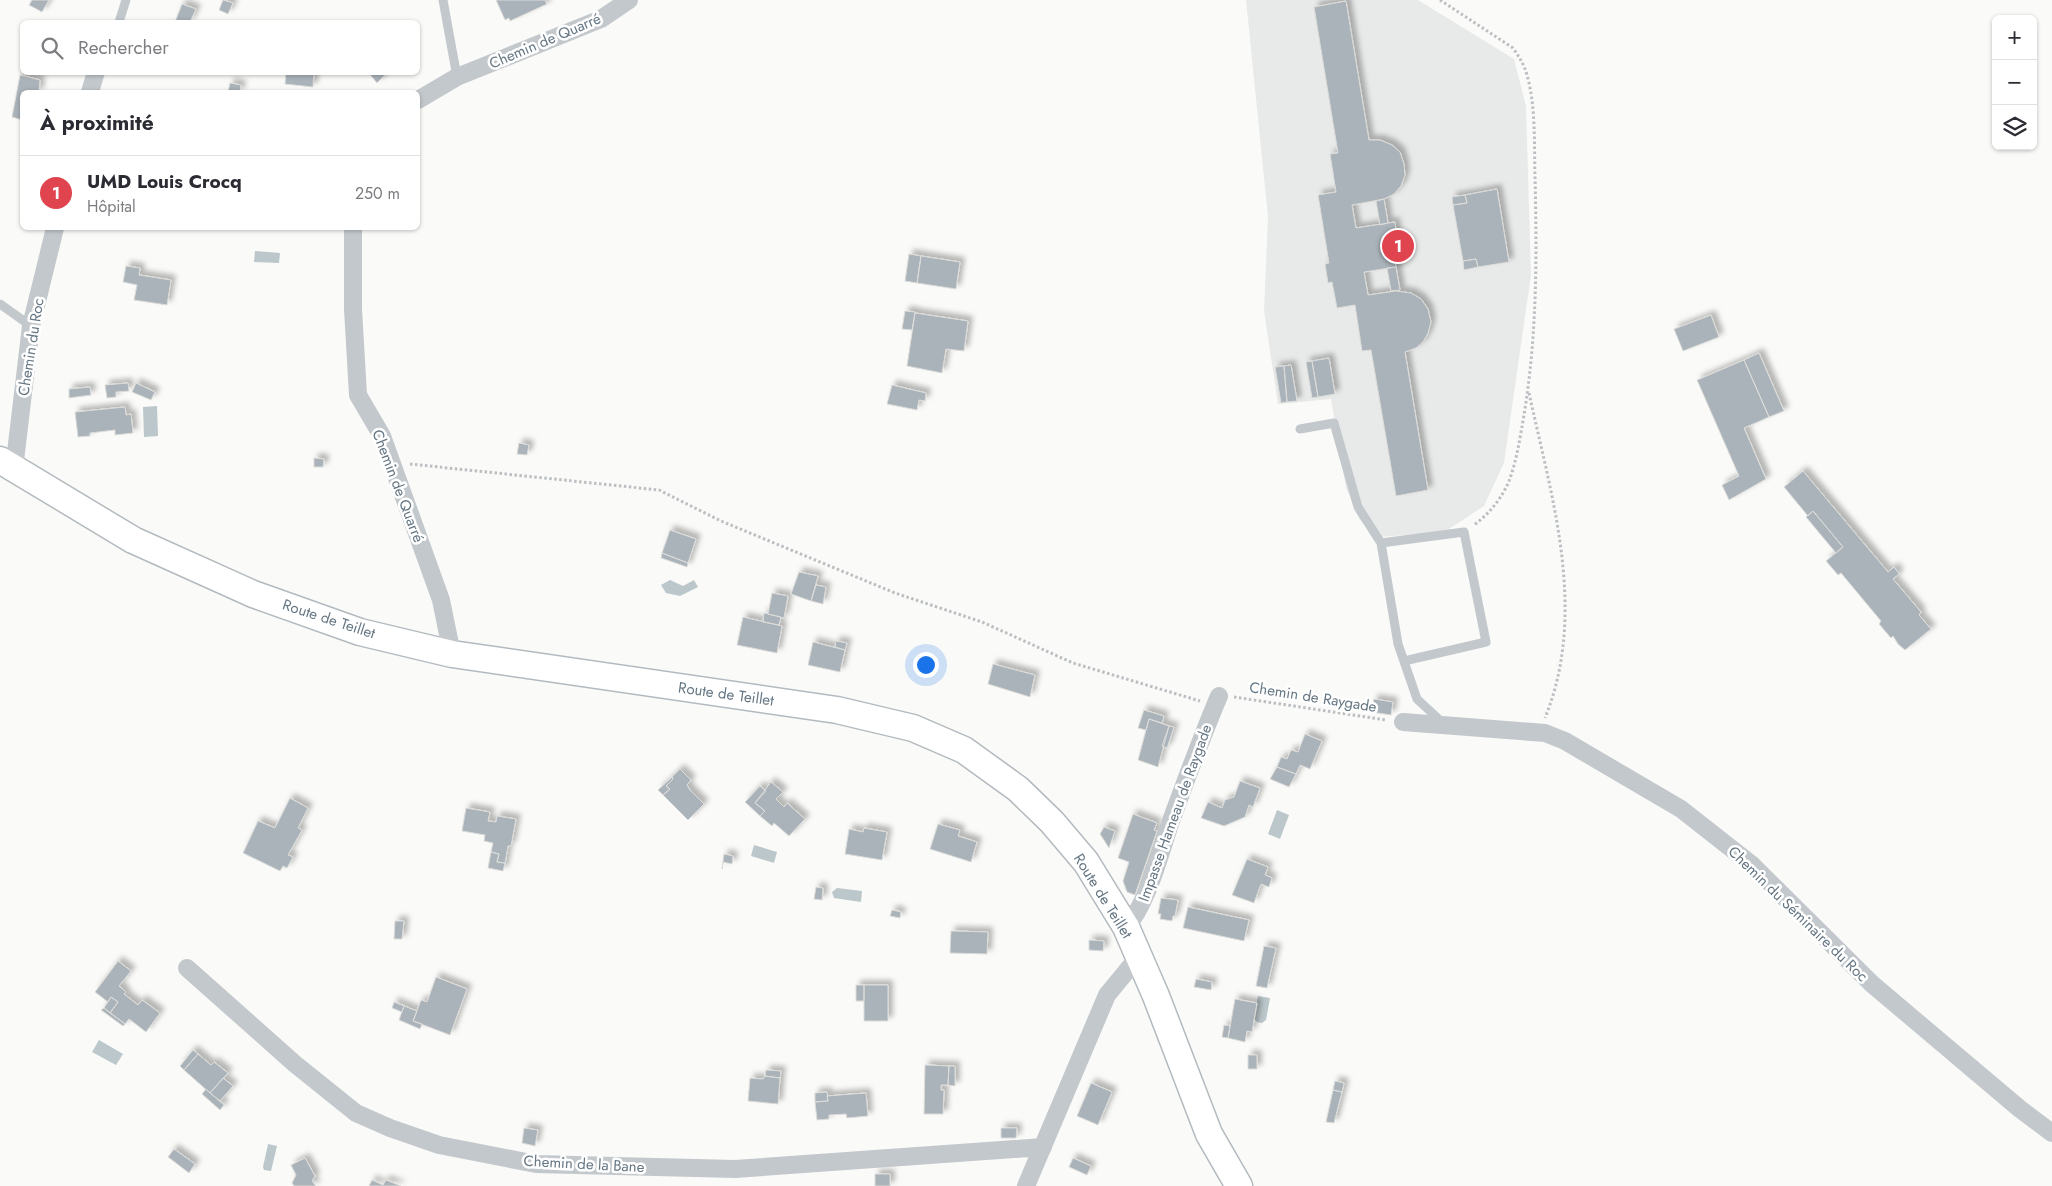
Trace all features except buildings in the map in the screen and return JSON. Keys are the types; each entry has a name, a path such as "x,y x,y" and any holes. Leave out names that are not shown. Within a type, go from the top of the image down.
{"main road":[{"name":"Route de Teillet","path":"7,464 133,540 254,594 360,632 452,654 837,710 913,728 964,750 1018,789 1052,822 1086,862 1126,927 1209,1134 1239,1186"}],"street":[{"name":"Chemin de Quarré","path":"420,99 458,77 601,19 629,0"},
{"path":"91,90 95,75"},
{"name":"Chemin du Roc","path":"7,464 31,326 55,230"},
{"name":"Chemin de Quarré","path":"353,230 353,309 358,395 382,436 392,463 441,600 452,654"},
{"name":"Impasse Hameau de Raygade","path":"1126,927 1135,918 1150,883 1187,775 1217,701"},
{"name":"Chemin du Séminaire du Roc","path":"1403,722 1545,733 1565,742 1674,804 1751,864 1872,984 2052,1134"},
{"path":"1026,1186 1107,995 1130,967 1140,960"},
{"name":"Chemin de la Bane","path":"187,968 295,1064 356,1113 439,1146 536,1164 735,1169 1043,1147"}],"lane":[{"path":"120,20 126,0"},
{"path":"443,0 458,77"},
{"path":"0,304 31,326"},
{"path":"1300,428 1334,423 1358,507 1381,543 1398,644 1417,699 1446,726"},
{"path":"1381,543 1464,532 1486,642 1404,661"}],"path":[{"path":"1440,0 1513,48 1521,59 1528,76 1534,122 1536,254 1532,350 1519,445 1509,481 1501,497 1489,511 1464,532"},
{"path":"1528,390 1565,569 1566,609 1563,657 1553,699 1538,733"},
{"name":"Chemin de Raygade","path":"392,463 659,490 721,521 895,593 982,622 1073,662 1217,701 1251,698 1403,722"}],"shaded area":[{"path":"1246,0 1418,0 1514,59 1526,106 1531,275 1504,463 1484,506 1449,529 1422,534 1379,537 1360,520 1346,488 1331,399 1278,404 1264,311 1268,217"},
{"path":"255,251 280,253 279,263 254,262"},
{"path":"157,406 158,436 144,437 143,407"},
{"path":"670,580 683,586 694,580 698,587 680,596 666,593 661,585"},
{"path":"1277,810 1289,815 1280,839 1268,834"},
{"path":"754,845 777,852 774,863 751,856"},
{"path":"837,888 862,891 861,902 834,898 832,892"},
{"path":"1258,996 1270,998 1266,1020 1262,1023 1257,1022 1254,1018"},
{"path":"99,1040 123,1054 116,1065 92,1052"},
{"path":"268,1144 277,1146 271,1171 264,1170 263,1167"}],"place":[{"name":"UMD Louis Crocq","path":"1398,246"}]}
